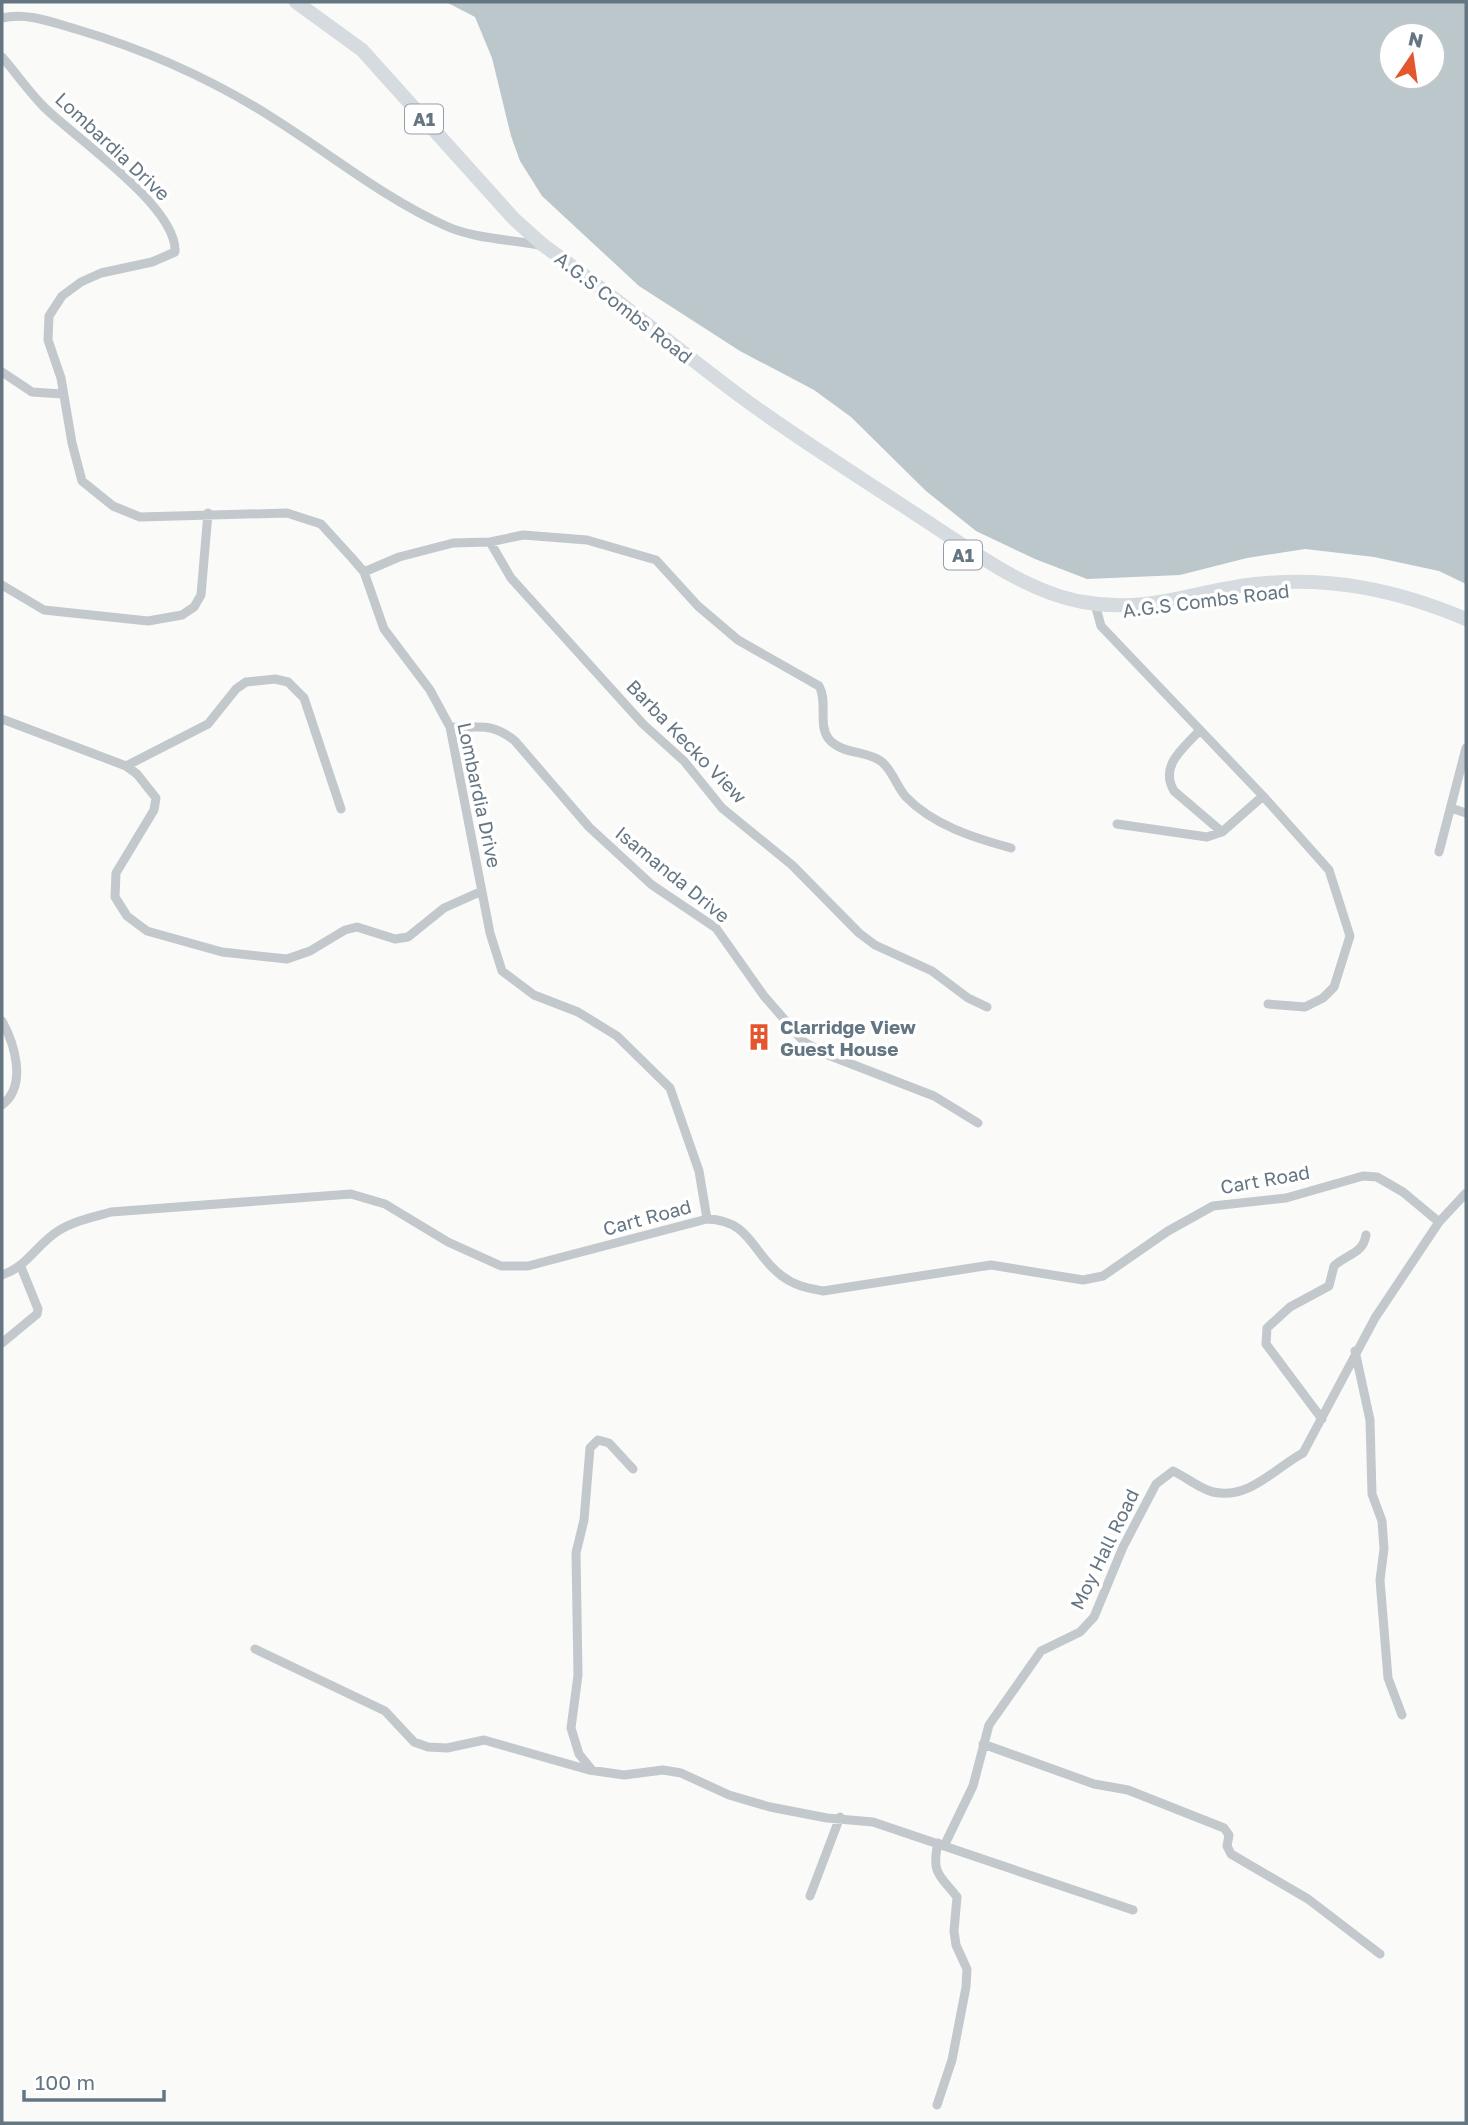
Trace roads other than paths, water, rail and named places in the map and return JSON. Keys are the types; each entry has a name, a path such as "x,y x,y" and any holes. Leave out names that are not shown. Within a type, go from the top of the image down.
{"main road":[{"name":"A1","path":"296,2 362,50 514,219 543,245"},
{"name":"A.G.S Combs Road","path":"543,245 563,271 635,328 808,454 995,576 1052,600 1112,612 1160,610 1256,591 1293,588 1360,594 1406,603 1466,628"},
{"name":"A.G.S Combs Road","path":"1095,607 1160,604 1254,584 1293,582 1371,588 1407,595 1466,619"}],"street":[{"path":"2,18 37,18 126,44 179,65 276,120 383,193 428,217 474,235 543,245"},
{"name":"Lombardia Drive","path":"2,57 44,107 89,143 167,222 176,243 175,252 163,258 101,273 81,282 55,304 48,316 48,340 61,378 62,394 82,481 98,496 127,513 140,517 208,513 287,513 321,524 364,572 384,629 416,670 450,727 490,933 502,971 534,995 578,1012 617,1036 670,1088 699,1171 707,1219"},
{"path":"2,372 32,392 62,394"},
{"path":"2,585 44,610 148,621 183,615 194,607 201,595 208,513"},
{"path":"364,572 424,549 453,543 490,542 523,536 587,540 656,560 698,606 738,640 819,686 824,693 825,730 835,743 883,762 902,793 923,813 983,840 1011,848"},
{"name":"Barba Kecko View","path":"490,542 511,578 643,724 684,761 722,808 792,865 859,933 887,951 932,971 968,998 987,1007"},
{"path":"1095,607 1101,626 1263,796 1329,870 1350,936 1334,987 1323,998 1305,1007 1268,1004"},
{"path":"126,766 208,724 236,689 246,682 275,679 288,682 304,698 341,810"},
{"path":"2,719 64,746 126,766 138,774 156,799 153,810 116,873 115,897 127,916 147,931 222,952 287,959 310,951 345,930 357,926 395,940 408,937 444,908 482,891"},
{"name":"Isamanda Drive","path":"450,727 487,725 500,729 515,741 589,827 652,885 716,928 764,996 804,1042 828,1055 934,1096 978,1123"},
{"path":"1200,730 1170,764 1169,783 1174,791 1222,832"},
{"path":"1439,852 1466,748"},
{"path":"1116,824 1208,837 1222,832 1263,796"},
{"path":"1451,808 1466,813"},
{"path":"2,1021 16,1051 13,1090 2,1105"},
{"name":"Cart Road","path":"2,1275 21,1267 58,1231 80,1220 111,1212 351,1194 385,1204 448,1242 501,1266 528,1266 707,1219 724,1219 742,1230 781,1276 800,1287 823,1291 991,1265 1083,1280 1103,1276 1168,1231 1213,1206 1286,1198 1363,1176 1377,1177 1403,1192 1439,1222"},
{"name":"Moy Hall Road","path":"941,1843 974,1786 989,1725 1041,1651 1080,1632 1094,1617 1123,1547 1162,1476 1173,1471 1212,1492 1231,1493 1262,1482 1284,1463 1303,1453 1355,1351 1439,1222 1466,1193"},
{"path":"1322,1419 1266,1344 1267,1328 1290,1307 1329,1286 1334,1266 1365,1246 1366,1235"},
{"path":"2,1343 37,1314 38,1309 21,1267"},
{"path":"1355,1351 1370,1420 1372,1494 1382,1521 1384,1549 1380,1580 1388,1678 1402,1715"},
{"path":"592,1770 579,1754 571,1728 578,1675 576,1553 584,1520 590,1448 598,1440 609,1443 632,1469"},
{"path":"255,1649 385,1711 414,1742 428,1747 447,1748 484,1740 592,1770 624,1775 663,1770 681,1773 710,1787 770,1807 873,1822 1133,1910"},
{"path":"983,1744 1094,1784 1128,1790 1224,1828 1229,1835 1227,1846 1231,1854 1308,1899 1380,1954"},
{"path":"810,1896 841,1818"},
{"path":"937,2105 960,2029 967,1969 956,1945 957,1897 936,1871 941,1843"}],"place":[{"name":"Clarridge View Guest House","path":"759,1037"}]}
